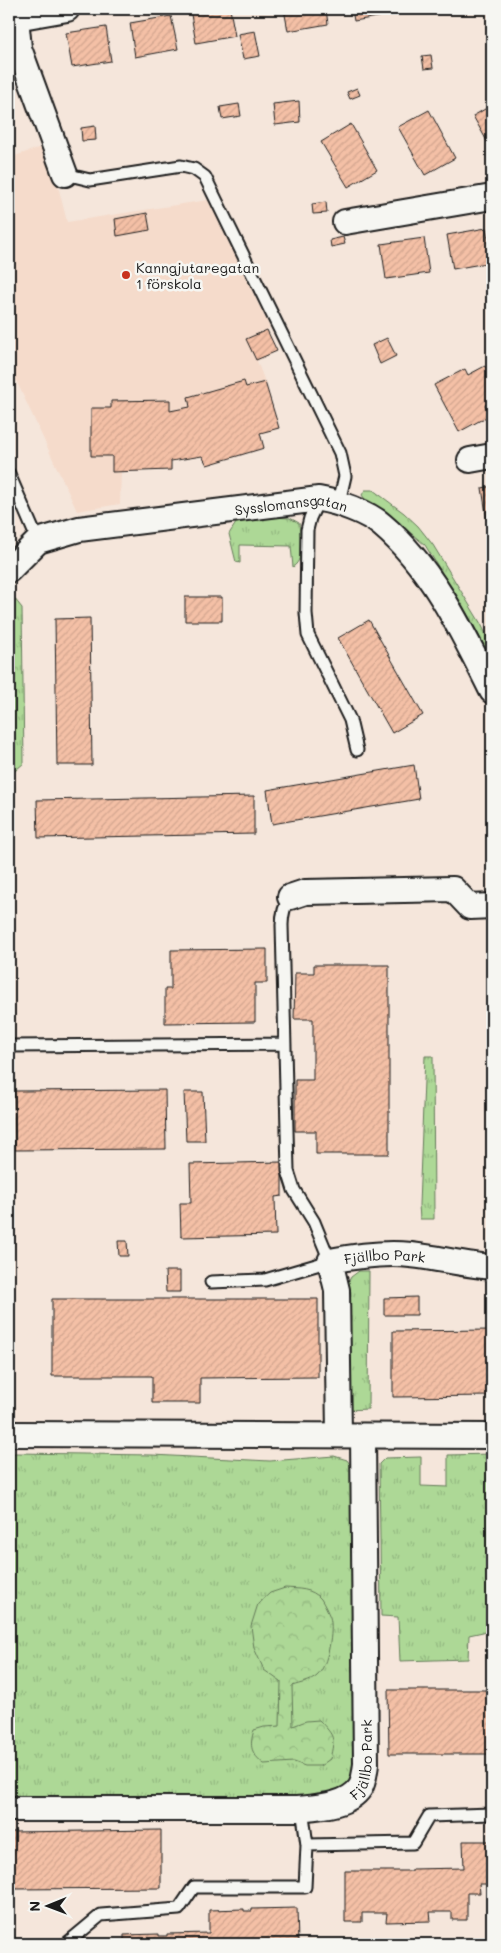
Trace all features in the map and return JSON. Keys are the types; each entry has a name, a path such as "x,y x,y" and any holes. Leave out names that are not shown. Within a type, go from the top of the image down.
{"street":[{"path":"65,174 19,48 14,13 67,9"},
{"path":"345,222 492,197"},
{"name":"Sysslomansgatan","path":"9,570 38,541 79,529 329,501 381,524 416,559 464,635 492,691"},
{"path":"290,897 305,892 453,889 470,907 492,906"},
{"name":"Fjällbo Park","path":"339,1435 337,1290 330,1261 362,1256 410,1255 492,1267"},
{"path":"9,1434 492,1436"},
{"name":"Fjällbo Park","path":"9,1809 302,1808 326,1806 345,1800 360,1787 366,1764 363,1436"}],"lane":[{"path":"65,174 90,180 181,166 194,169 205,177 340,453 345,476 329,501 310,518 307,530 307,628 313,648 350,720 357,750"},
{"path":"9,474 38,541"},
{"path":"211,1282 264,1280 330,1261 314,1222 294,1190 288,1171 282,914 285,904 290,897"},
{"path":"9,1046 284,1044"},
{"path":"66,1944 101,1915 180,1909 194,1887 305,1887 307,1845 302,1808"},
{"path":"307,1845 413,1843 429,1816 492,1814"}],"shaded area":[{"name":"Kanngjutaregatan 1 förskola","path":"9,139 15,156 44,146 55,174 67,222 208,200 270,328 267,330 277,351 257,361 279,428 260,434 207,465 202,456 171,461 171,470 121,471 120,504 77,511 9,365"}],"green space":[{"path":"365,490 373,490 404,513 418,526 433,545 481,624 492,646 492,660 469,617 425,545 393,518 369,505 362,495"},
{"path":"274,517 290,518 299,523 301,553 297,563 293,567 291,546 240,545 240,563 236,562 229,534 236,523"},
{"path":"9,594 22,608 24,763 9,776 9,759 13,758 12,603 9,603"},
{"path":"425,1056 433,1056 434,1219 420,1219 419,1205"},
{"path":"359,1271 369,1271 368,1409 347,1410 347,1285 351,1277"},
{"path":"9,1454 152,1455 270,1461 334,1456 347,1460 353,1469 357,1775 337,1796 9,1803"},
{"path":"492,1454 492,1630 469,1635 468,1659 400,1661 398,1617 381,1616 379,1464 385,1458 421,1457 421,1486 448,1487 448,1455"},
{"path":"285,1588 304,1590 317,1595 330,1617 329,1648 321,1671 311,1680 292,1686 293,1726 306,1721 319,1720 331,1734 333,1746 330,1759 320,1766 305,1766 294,1762 264,1764 252,1749 254,1730 280,1726 281,1682 264,1670 254,1648 251,1626 258,1604 270,1593"}],"building":[{"path":"190,9 230,9 235,36 196,43"},
{"path":"284,9 326,9 328,24 288,31"},
{"path":"352,9 394,9 395,14 354,21"},
{"path":"171,16 178,49 135,57 130,23"},
{"path":"106,27 111,61 72,67 66,33"},
{"path":"255,31 260,56 243,59 238,34"},
{"path":"431,55 433,68 424,69 422,56"},
{"path":"357,88 360,95 350,99 347,92"},
{"path":"299,101 300,122 275,125 273,104"},
{"path":"239,104 241,116 222,119 220,107"},
{"path":"492,105 492,150 473,116"},
{"path":"429,110 455,158 425,175 398,127"},
{"path":"351,124 377,170 348,187 321,142"},
{"path":"95,126 96,140 82,141 81,128"},
{"path":"326,202 327,213 313,214 312,204"},
{"path":"147,213 150,230 117,236 115,219"},
{"path":"486,228 492,262 453,269 447,235"},
{"path":"343,237 345,244 331,247 330,240"},
{"path":"424,238 429,273 386,279 381,244"},
{"path":"267,330 277,351 256,360 246,339"},
{"path":"387,338 396,356 380,364 372,345"},
{"path":"485,366 492,379 492,401 485,405 490,415 459,432 434,385 465,369 468,375"},
{"path":"244,381 246,387 265,382 279,428 260,433 264,448 207,465 202,456 171,461 171,470 112,472 112,456 91,456 91,408 111,408 111,401 170,400 170,411 190,407 188,397"},
{"path":"492,486 492,520 487,520 482,488"},
{"path":"185,597 222,597 222,621 185,621"},
{"path":"90,618 92,765 57,765 55,619"},
{"path":"369,620 423,715 392,733 338,638"},
{"path":"414,765 419,799 272,824 267,790"},
{"path":"254,796 254,834 38,838 37,800"},
{"path":"267,949 267,983 255,983 255,1022 165,1023 165,989 171,989 171,950"},
{"path":"314,965 389,965 389,1154 316,1154 316,1131 295,1131 295,1080 313,1080 313,1019 294,1019 295,973 314,973"},
{"path":"165,1090 166,1149 15,1150 14,1091"},
{"path":"184,1092 203,1092 205,1141 186,1141"},
{"path":"282,1162 282,1196 275,1197 276,1235 181,1237 180,1203 191,1203 190,1164"},
{"path":"118,1241 127,1241 128,1256 119,1256"},
{"path":"165,1271 180,1271 180,1292 166,1292"},
{"path":"417,1297 417,1315 384,1315 384,1298"},
{"path":"52,1299 318,1299 318,1377 200,1378 200,1403 152,1403 152,1376 52,1376"},
{"path":"492,1330 492,1396 393,1397 393,1331"},
{"path":"388,1690 492,1690 492,1754 389,1754"},
{"path":"161,1830 161,1888 12,1889 11,1832"},
{"path":"463,1841 492,1841 492,1884 479,1884 480,1893 467,1893 467,1920 452,1920 452,1912 430,1912 431,1921 386,1922 387,1913 362,1913 362,1922 345,1922 345,1871 412,1871 412,1869 464,1868"},
{"path":"297,1908 298,1944 124,1944 124,1935 159,1934 159,1936 167,1936 167,1934 209,1933 209,1910 244,1909 244,1911 252,1911 252,1909"}],"place":[{"name":"Kanngjutaregatan 1 förskola","path":"126,275"}]}
